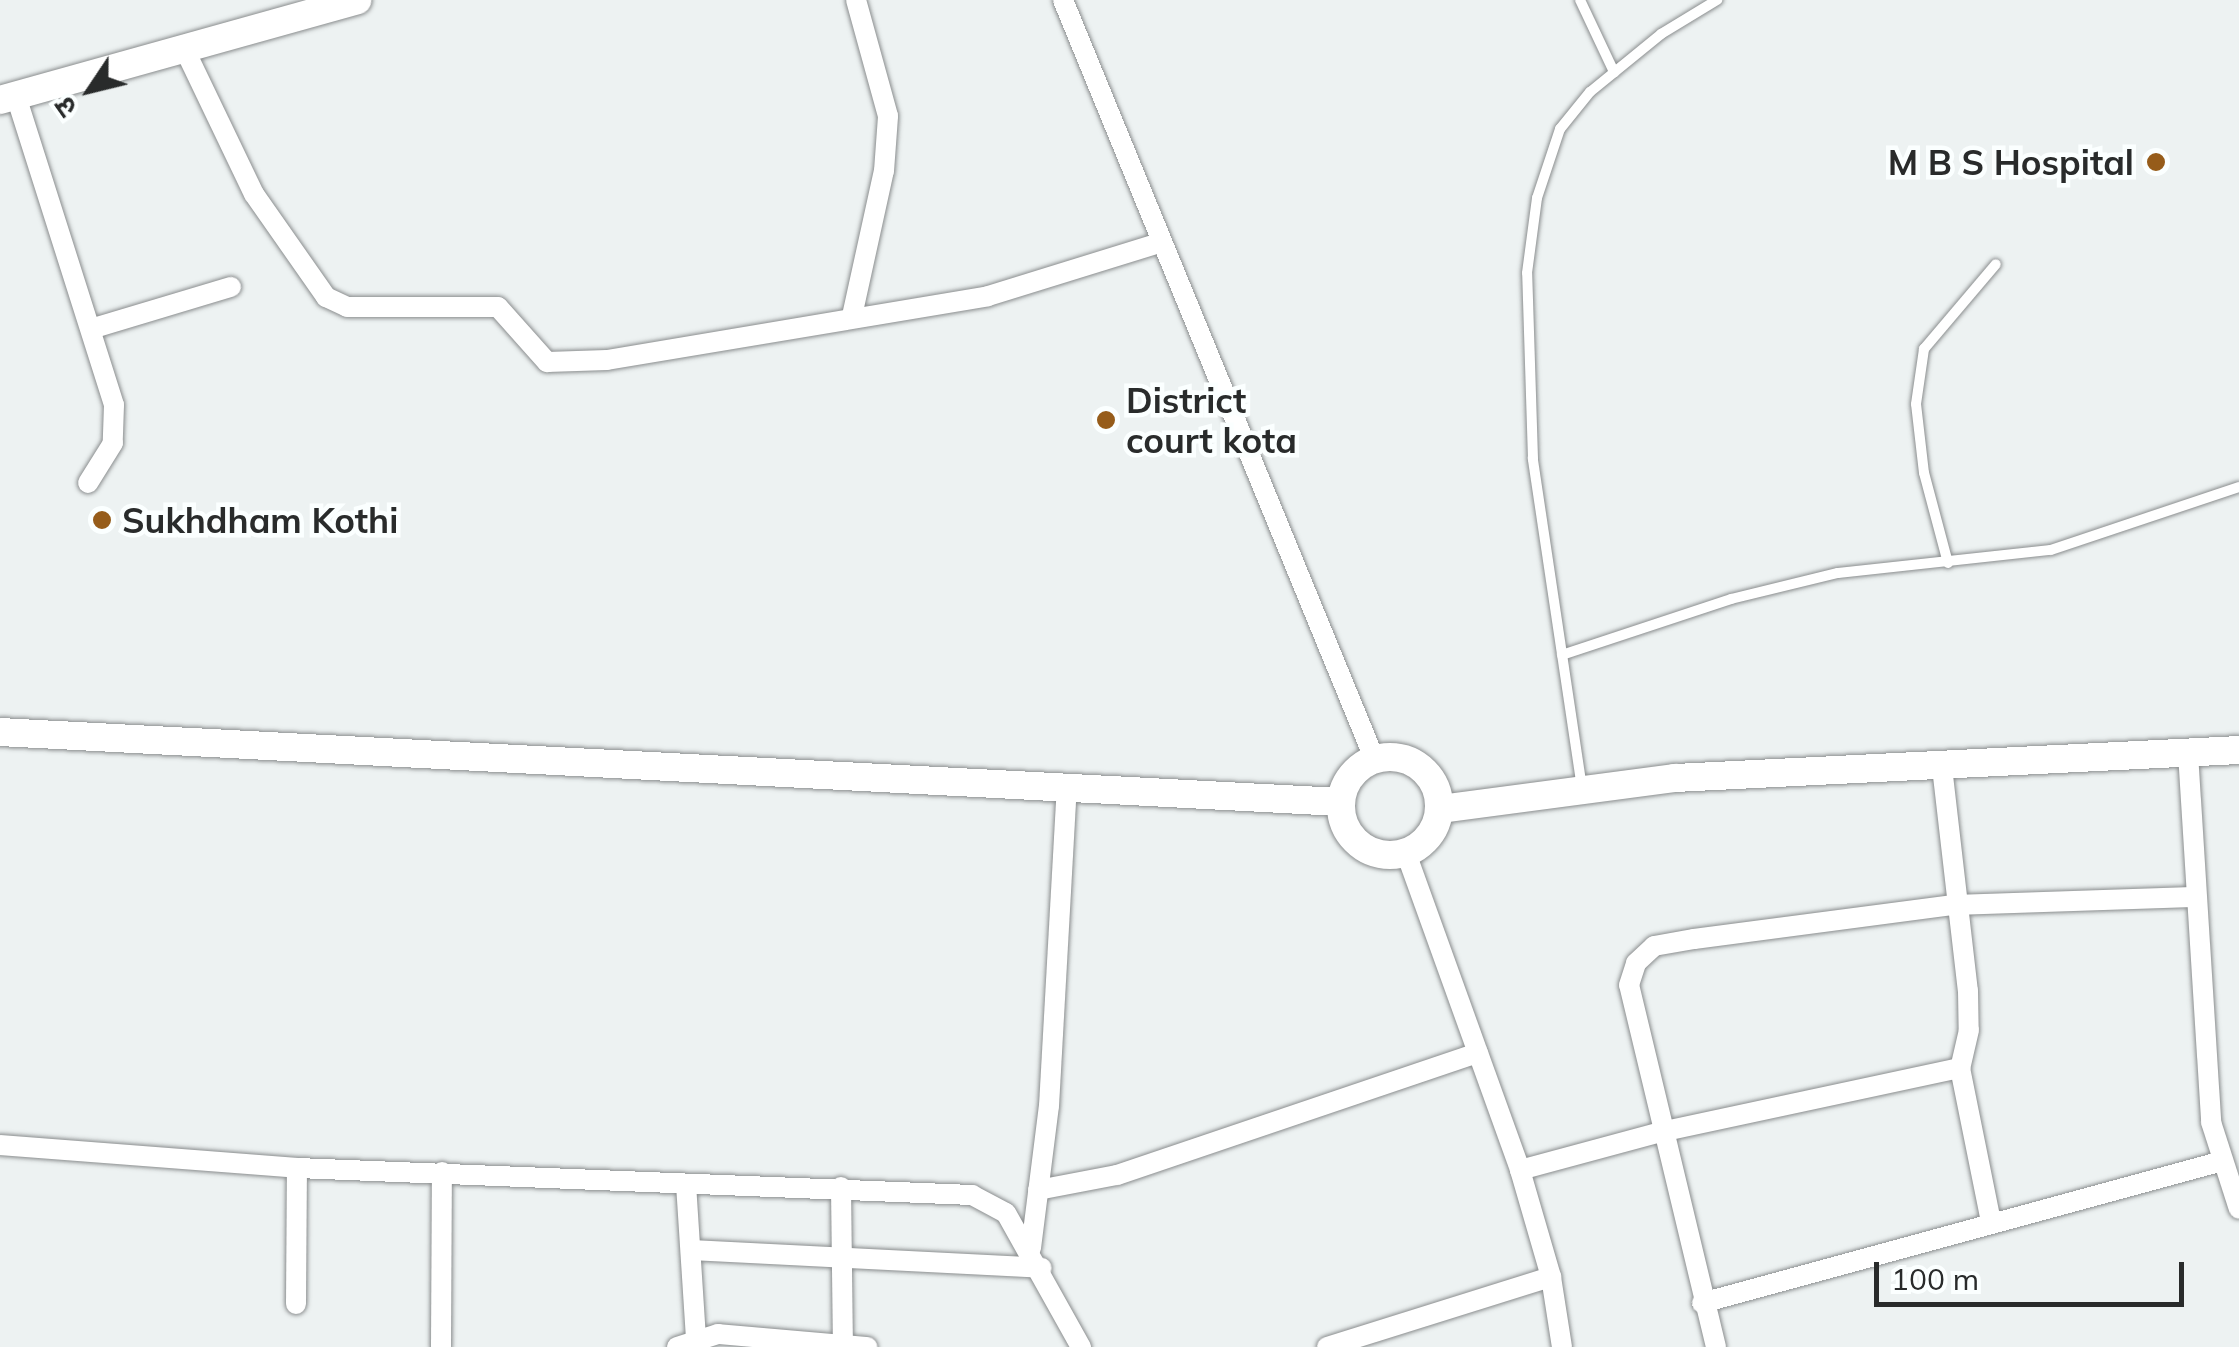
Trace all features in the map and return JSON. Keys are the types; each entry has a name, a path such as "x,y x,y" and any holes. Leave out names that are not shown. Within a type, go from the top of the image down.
{"street":[{"path":"88,484 117,427 94,328 8,98 357,0"},
{"path":"852,316 884,171 888,116 856,0"},
{"path":"1063,0 1374,758"},
{"path":"184,48 280,239 326,297 348,307 498,307 547,362 566,365 988,296 1162,242"},
{"path":"94,328 231,287"},
{"path":"0,732 1340,802"},
{"path":"1440,809 1675,778 2239,750"},
{"path":"2188,753 2193,897 2219,1162 2239,1208"},
{"path":"1374,758 1412,761 1437,790 1440,809 1423,844 1406,853 1368,850 1352,838 1340,802 1357,768 1374,758"},
{"path":"1942,767 1968,1010 1960,1068 1991,1222"},
{"path":"1030,1248 1038,1190 1067,790"},
{"path":"1406,853 1520,1170 1551,1277 1562,1347"},
{"path":"1716,1347 1702,1303 1629,985 1636,962 1654,946 1954,905 2193,897"},
{"path":"1038,1190 1116,1175 1478,1053"},
{"path":"1520,1170 1661,1132 1960,1068"},
{"path":"0,1146 297,1168 972,1196 1006,1213 1042,1268 1080,1347"},
{"path":"1702,1303 2219,1162"},
{"path":"296,1304 297,1168"},
{"path":"441,1347 442,1172"},
{"path":"686,1184 690,1250 686,1342 718,1334 867,1347"},
{"path":"840,1188 843,1346"},
{"path":"690,1250 1042,1268"},
{"path":"1327,1347 1551,1277"}],"lane":[{"path":"1580,0 1614,72"},
{"path":"1582,788 1532,459 1527,274 1537,198 1560,129 1614,72 1717,0"},
{"path":"1948,564 1924,473 1916,404 1924,350 1996,264"},
{"path":"1562,654 1730,599 1838,573 2051,550 2239,486"}],"place":[{"name":"M B S Hospital","path":"2156,162"},
{"name":"District court kota","path":"1106,420"},
{"name":"Sukhdham Kothi","path":"102,520"}]}
